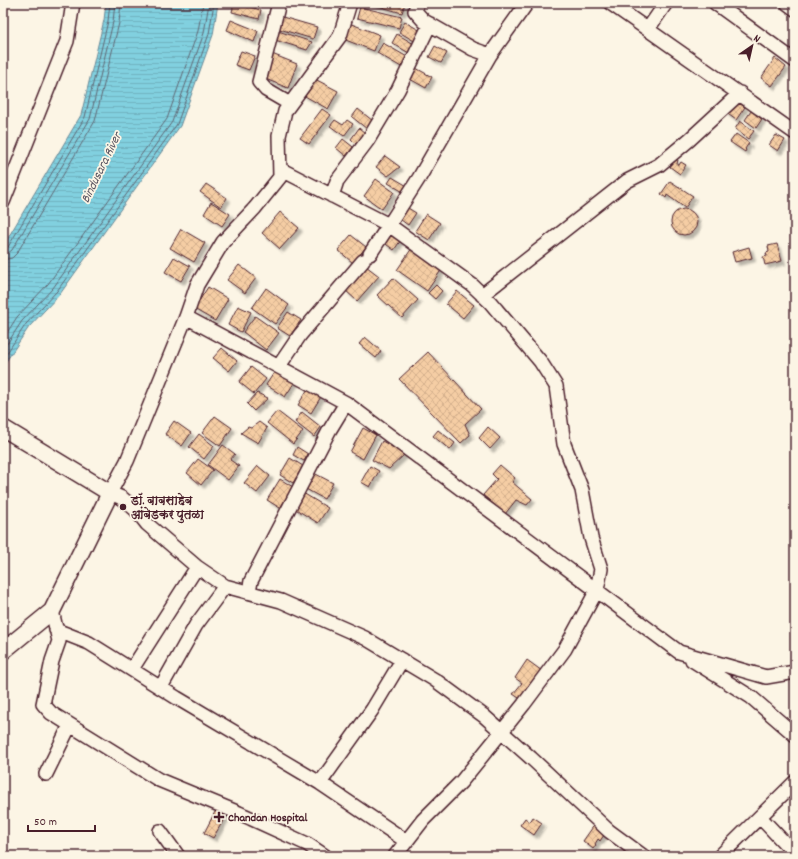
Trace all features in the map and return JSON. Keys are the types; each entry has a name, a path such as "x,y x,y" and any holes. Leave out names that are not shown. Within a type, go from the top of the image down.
{"main road":[{"path":"3,428 110,493 52,612 3,650"}],"street":[{"path":"3,202 67,41 72,3"},
{"path":"279,3 259,82 266,90 290,104"},
{"path":"350,3 340,36 285,111 279,136 280,178 255,208 223,242 197,285 186,317 127,461 110,493 122,498 136,510 147,524 197,567 225,586 280,601 358,635 435,680 484,716 609,831 643,856"},
{"path":"417,3 415,10 424,21 472,49 490,55"},
{"path":"279,366 300,335 366,258 390,225 490,55 527,3"},
{"path":"610,3 795,133"},
{"path":"648,29 666,3"},
{"path":"715,3 795,61"},
{"path":"787,3 795,8"},
{"path":"332,196 337,182 368,140 398,90 430,24"},
{"path":"482,295 627,181 658,165 689,140 740,93"},
{"path":"280,169 390,225 472,285 540,360 556,386 564,444 582,490 591,538 601,569 597,590 565,649 524,704 461,782 422,820 395,856"},
{"path":"186,317 346,402 679,652 751,697 795,735"},
{"path":"249,592 251,581 346,402"},
{"path":"132,669 197,567"},
{"path":"160,687 196,625 225,586"},
{"path":"52,612 59,641 52,661 43,704 51,713 159,780 239,813 307,844 325,856"},
{"path":"56,630 89,643 223,726 320,783 406,841"},
{"path":"679,652 766,677 795,672"},
{"path":"320,783 372,710 402,660"},
{"path":"46,774 70,725"},
{"path":"720,856 795,782"},
{"path":"760,817 795,854"},
{"path":"160,831 178,856"}],"water":[{"name":"Bindusara River","path":"106,3 218,3 213,35 180,126 60,294 29,327 3,366 3,249 9,236 81,115 104,20"}],"building":[{"path":"234,3 261,10 259,19 232,12"},
{"path":"368,3 405,3 402,13"},
{"path":"360,7 402,17 399,28 357,18"},
{"path":"279,16 317,27 313,39 276,28"},
{"path":"231,20 258,31 254,42 227,30"},
{"path":"405,22 421,31 416,42 399,32"},
{"path":"349,23 380,35 374,51 343,39"},
{"path":"278,31 312,42 307,50 275,40"},
{"path":"397,34 414,44 409,53 392,43"},
{"path":"383,43 409,58 403,68 377,53"},
{"path":"435,46 447,53 441,63 429,57"},
{"path":"241,51 255,56 249,70 235,65"},
{"path":"272,54 297,64 288,88 263,78"},
{"path":"775,58 786,67 772,86 761,78"},
{"path":"414,67 432,77 426,88 408,78"},
{"path":"313,78 338,91 328,109 303,95"},
{"path":"734,100 745,107 736,120 725,112"},
{"path":"322,109 331,115 309,144 300,138"},
{"path":"358,109 373,121 367,129 352,117"},
{"path":"751,111 762,119 756,128 745,120"},
{"path":"335,120 343,125 347,120 353,124 344,136 330,126"},
{"path":"740,121 754,131 748,139 735,129"},
{"path":"359,128 365,133 356,144 351,139"},
{"path":"736,134 749,143 745,149 745,152 730,142"},
{"path":"776,135 785,140 778,151 769,145"},
{"path":"343,139 353,147 346,156 336,148"},
{"path":"385,156 400,167 388,176 376,167"},
{"path":"676,159 678,160 677,164 679,165 681,162 686,165 680,174 670,167"},
{"path":"392,177 409,187 405,193 388,183"},
{"path":"376,179 394,192 382,209 364,196"},
{"path":"670,181 693,196 685,208 667,195 666,198 661,194"},
{"path":"206,184 227,198 221,207 200,192"},
{"path":"211,202 230,214 222,226 204,214"},
{"path":"408,208 416,213 408,225 401,220"},
{"path":"684,209 693,213 697,222 693,231 684,235 675,231 671,222 675,213"},
{"path":"280,212 299,228 280,249 262,233"},
{"path":"426,214 440,223 429,240 415,231"},
{"path":"181,229 205,243 194,262 170,248"},
{"path":"393,230 403,237 394,250 383,242"},
{"path":"351,235 366,247 353,263 338,250"},
{"path":"777,244 782,261 765,265 763,257 767,256 766,253 769,252 768,246"},
{"path":"749,247 752,258 735,262 732,252"},
{"path":"412,248 442,269 427,291 397,270"},
{"path":"174,257 190,266 181,281 165,272"},
{"path":"239,265 256,278 245,293 227,280"},
{"path":"366,266 379,276 357,301 345,290"},
{"path":"393,278 418,300 402,318 377,295"},
{"path":"436,285 442,291 435,299 428,293"},
{"path":"208,287 228,299 215,321 194,309"},
{"path":"266,288 289,305 275,324 252,308"},
{"path":"457,291 474,305 463,318 446,304"},
{"path":"238,306 251,312 241,332 228,325"},
{"path":"288,312 301,320 290,336 277,328"},
{"path":"255,316 279,333 266,350 243,332"},
{"path":"365,337 381,351 376,358 359,344"},
{"path":"222,348 237,361 229,371 213,358"},
{"path":"428,352 481,409 465,424 470,435 461,443 399,379"},
{"path":"251,367 266,379 254,394 239,382"},
{"path":"277,368 296,380 285,397 266,385"},
{"path":"309,387 322,395 311,413 298,405"},
{"path":"257,393 268,398 254,411 247,404"},
{"path":"277,411 303,431 293,444 267,423"},
{"path":"302,412 321,427 314,437 295,422"},
{"path":"215,416 232,428 220,446 202,433"},
{"path":"174,421 191,433 182,446 165,434"},
{"path":"259,422 267,428 258,443 241,433 248,427 251,428"},
{"path":"488,427 500,438 490,449 479,438"},
{"path":"363,428 376,435 363,459 350,452"},
{"path":"438,430 455,443 450,450 433,436"},
{"path":"199,434 214,446 204,459 189,447"},
{"path":"382,441 405,454 389,469 372,460"},
{"path":"223,445 235,454 230,460 239,466 228,480 208,465"},
{"path":"297,447 308,454 304,461 293,455"},
{"path":"290,458 303,466 293,483 280,475"},
{"path":"198,459 213,470 201,485 187,473"},
{"path":"500,465 515,478 512,482 532,499 527,505 516,500 505,514 483,495 497,479 492,474"},
{"path":"258,466 270,476 257,493 244,483"},
{"path":"370,466 379,471 370,487 361,482"},
{"path":"312,472 333,483 324,499 304,488"},
{"path":"280,479 293,487 280,508 267,500"},
{"path":"303,493 328,508 318,523 294,508"},
{"path":"527,660 542,671 522,700 513,694 522,683 515,678"},
{"path":"217,808 227,814 213,838 204,833"},
{"path":"533,817 542,823 534,835 520,825 525,818 530,822"},
{"path":"595,824 606,832 600,841 598,839 593,849 583,841"}],"place":[{"name":"डॉ. बाबसाहेब आंबेडकर पुतळा","path":"123,507"},
{"name":"Chandan Hospital","path":"219,817"}]}
